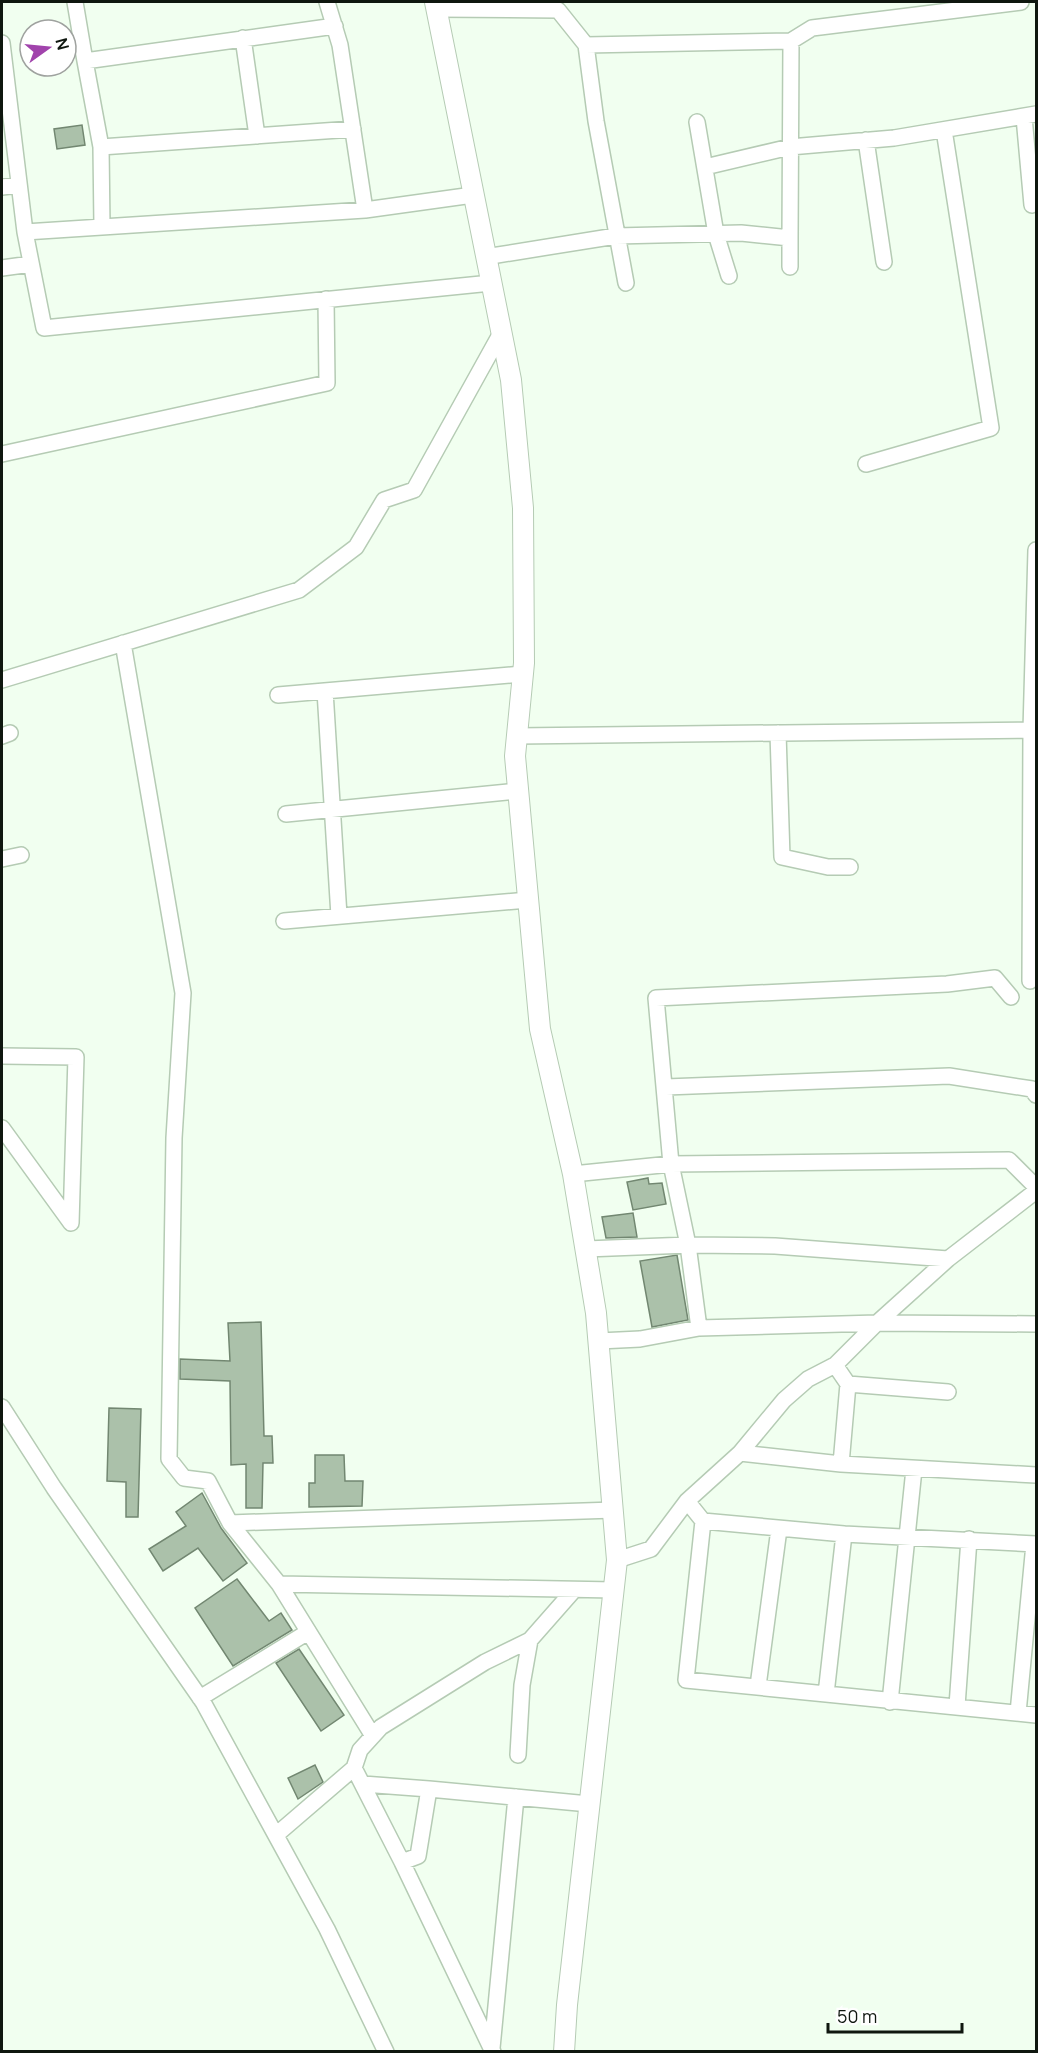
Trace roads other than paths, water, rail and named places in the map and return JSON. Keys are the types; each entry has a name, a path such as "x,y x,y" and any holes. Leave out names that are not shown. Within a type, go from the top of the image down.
{"street":[{"path":"75,2 101,147 102,227"},
{"path":"327,2 340,45 365,210"},
{"path":"586,45 791,41 813,28 823,26 1021,2"},
{"path":"564,2052 567,2005 617,1560 614,1509 599,1341 573,1174 540,1029 528,900 515,756 522,675 523,508 510,381 435,5 558,6 586,45 596,121 626,283"},
{"path":"85,61 334,26"},
{"path":"243,38 256,136"},
{"path":"790,267 791,41"},
{"path":"2,43 5,103 25,232 44,328 491,283"},
{"path":"705,167 790,147 944,130 1030,116 1032,206"},
{"path":"697,122 716,234 729,276"},
{"path":"101,147 353,129"},
{"path":"866,464 991,428 944,130"},
{"path":"866,140 884,262"},
{"path":"2,187 19,185"},
{"path":"25,232 365,210 473,195"},
{"path":"485,257 616,236 716,234 790,238"},
{"path":"2,268 31,264"},
{"path":"2,454 327,383 326,299"},
{"path":"2,680 300,590 356,547 384,501 414,490 501,333"},
{"path":"1030,981 1031,730 1036,550"},
{"path":"123,643 183,993 174,1138 169,1460 184,1478 208,1481 230,1523 279,1584 373,1736"},
{"path":"278,695 522,675"},
{"path":"325,691 339,916"},
{"path":"517,736 1031,730"},
{"path":"778,733 782,857 828,867 850,867"},
{"path":"286,814 518,791"},
{"path":"2,859 21,855"},
{"path":"284,921 528,900"},
{"path":"699,1328 688,1245 671,1164 666,1087 656,998 947,984 995,978 1011,997"},
{"path":"2,1056 76,1057 71,1223 2,1128"},
{"path":"666,1087 949,1076 1032,1089 1036,1095"},
{"path":"573,1174 671,1164 1009,1160 1036,1189 948,1258 835,1365 808,1379 784,1400 740,1453 687,1501 651,1549 617,1560"},
{"path":"586,1249 688,1245 775,1246 948,1258"},
{"path":"599,1341 640,1339 699,1328 877,1323 1036,1324"},
{"path":"835,1365 848,1384 842,1464"},
{"path":"848,1384 948,1392"},
{"path":"2,1407 54,1488 201,1698 327,1929 386,2052"},
{"path":"740,1453 842,1464 1036,1475"},
{"path":"890,1701 914,1469"},
{"path":"687,1501 703,1521 686,1680 1036,1715"},
{"path":"230,1523 614,1509"},
{"path":"703,1521 844,1534 1035,1544 1018,1713"},
{"path":"758,1686 779,1529"},
{"path":"826,1694 844,1534"},
{"path":"957,1706 969,1539"},
{"path":"279,1584 614,1590"},
{"path":"276,1835 354,1768 360,1750 381,1727 484,1662 530,1640 574,1590"},
{"path":"201,1698 308,1632"},
{"path":"518,1755 522,1684 530,1640"},
{"path":"354,1768 493,2050"},
{"path":"363,1784 589,1803"},
{"path":"402,1862 418,1856 429,1789"},
{"path":"493,2050 516,1797"}]}
